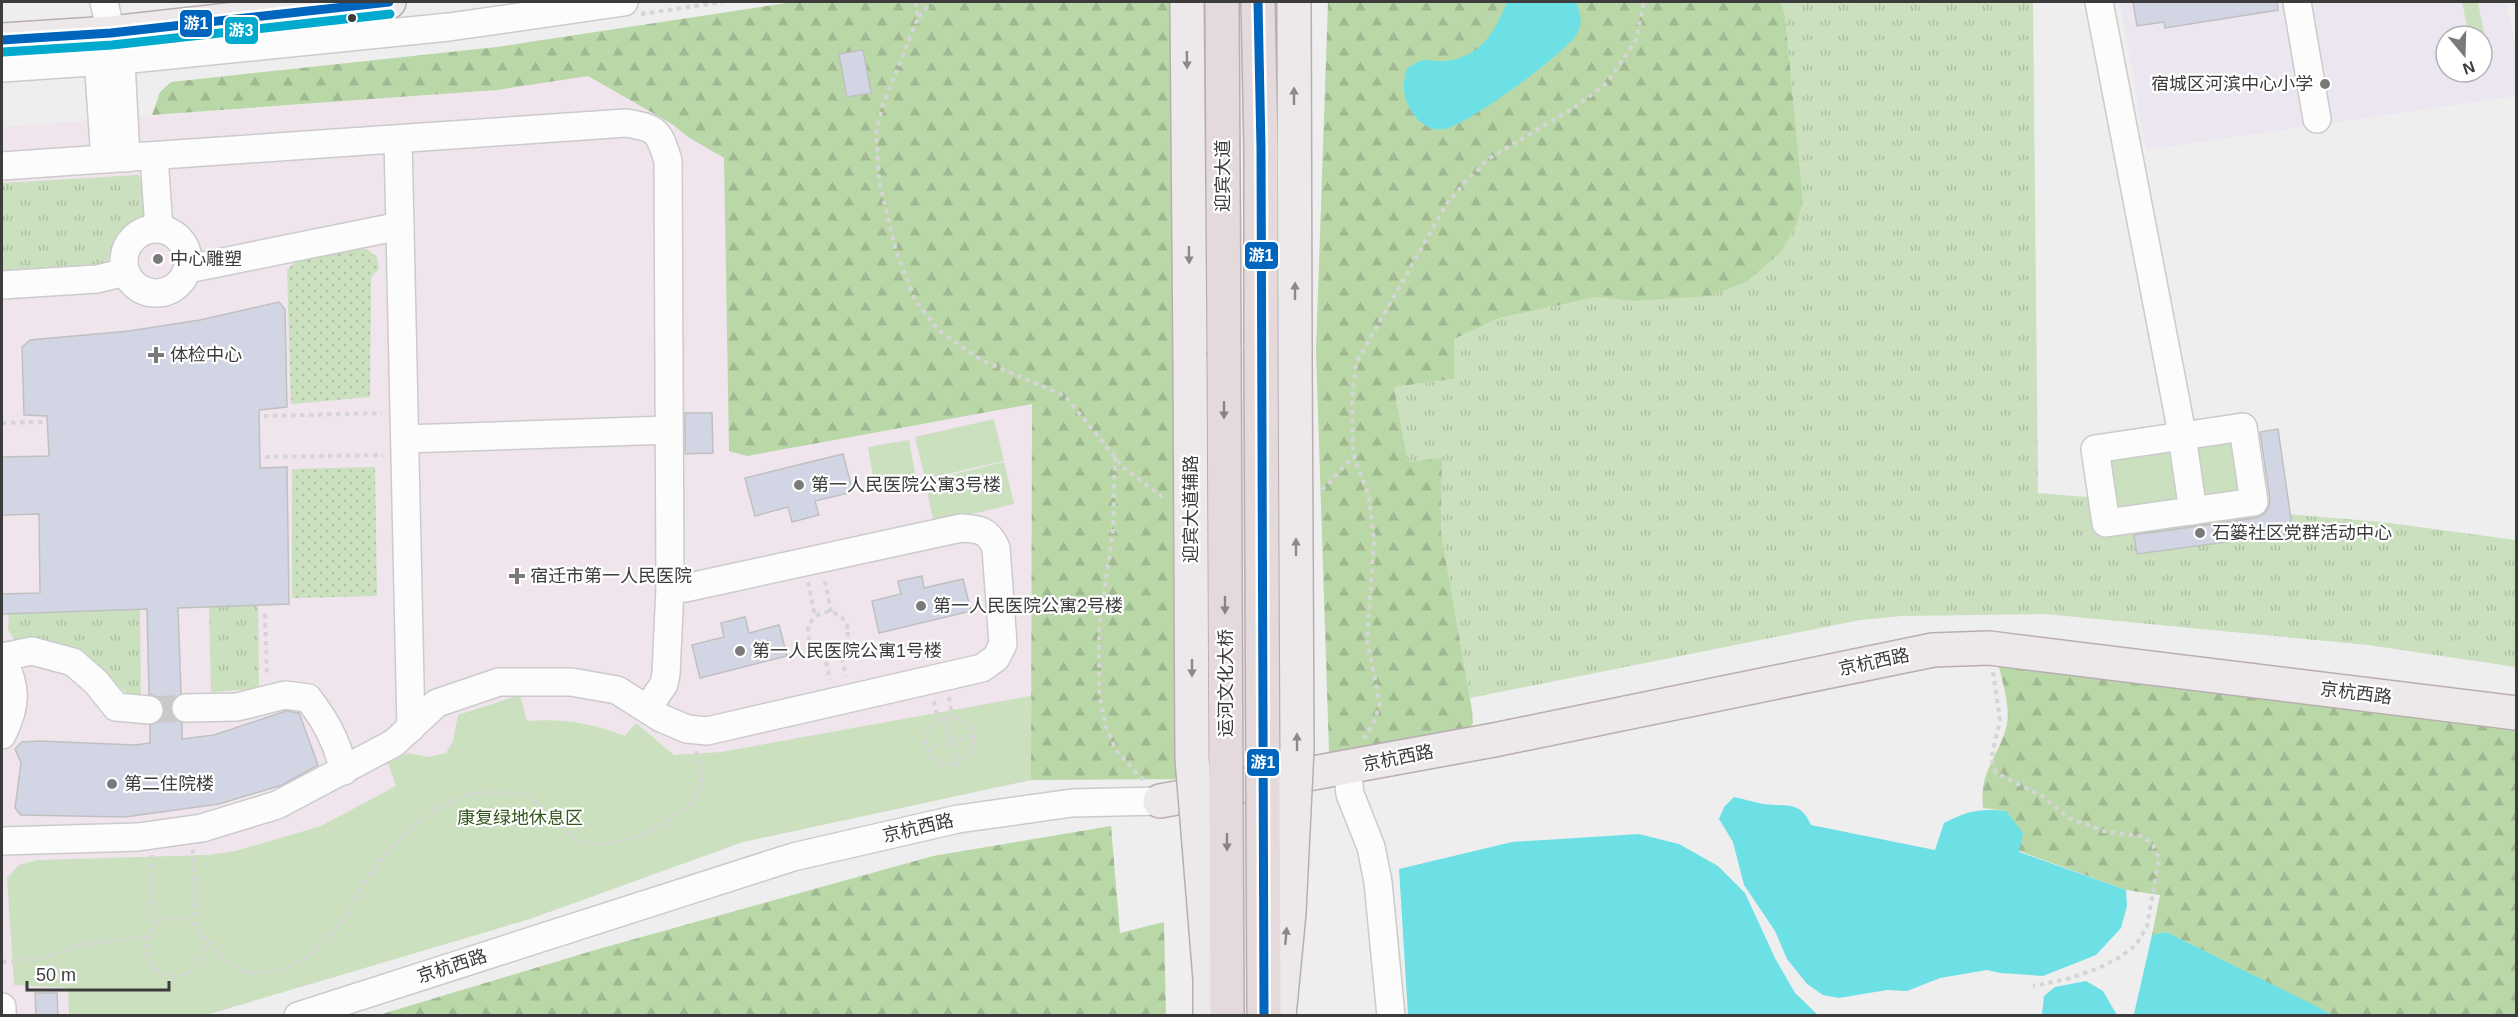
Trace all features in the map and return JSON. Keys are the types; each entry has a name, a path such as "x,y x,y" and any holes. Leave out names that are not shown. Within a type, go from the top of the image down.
{"highway":[{"name":"迎宾大道","path":"1221,2 1224,351"},
{"name":"迎宾大道","path":"1258,2 1261,148 1260,348"},
{"name":"运河文化大桥","path":"1260,348 1264,1016"},
{"name":"运河文化大桥","path":"1224,351 1227,1016"}],"main road":[{"path":"2,40 109,44 389,2"},
{"name":"迎宾大道辅路","path":"1187,2 1192,758 1210,980 1210,1016"},
{"path":"1280,1016 1289,913 1297,748 1294,2"},
{"name":"京杭西路","path":"1160,801 1494,740 1933,650 1989,648 2517,712"}],"street":[{"path":"104,2 116,159"},
{"path":"2,68 109,44 449,27 624,2"},
{"path":"2099,2 2182,436 2193,511"},
{"path":"2296,2 2317,119"},
{"path":"2,166 626,123 650,127 658,133 668,160 669,587 666,674 664,684 647,709"},
{"path":"398,139 411,728"},
{"path":"154,156 159,229"},
{"path":"188,269 400,226"},
{"path":"159,229 179,238 186,247 189,258 188,269 177,286 158,293 138,288 126,272 125,252 130,242 138,234 159,229"},
{"path":"2,285 97,279 126,272"},
{"path":"2243,427 2254,502 2106,523 2095,449 2182,436 2243,427"},
{"path":"405,447 668,430"},
{"path":"2,841 152,835 192,830 277,805 394,743 437,703 499,682 571,682 617,690 661,718 693,729 707,731 982,668 996,658 1003,644 996,548 990,535 980,529 961,528 685,588 669,587"},
{"path":"2,735 11,718 14,697 11,676 2,657 32,651 73,662 96,682 116,706 149,710"},
{"path":"186,708 237,707 285,695 308,698 327,723 338,745 344,771"},
{"path":"1347,768 1350,794 1371,847 1378,882 1390,1016"},
{"name":"京杭西路","path":"298,1016 793,857 958,819 1072,803 1160,801"},
{"path":"2,1007 2,1016"}],"path":[{"path":"916,2 918,18"},
{"path":"932,2 918,18 882,107 876,134 879,180 896,251 915,300 938,330 981,360 1065,396 1124,468 1168,501"},
{"path":"1347,768 1374,722 1380,704 1367,641 1374,541 1369,496 1354,456 1352,398 1356,363 1446,205 1490,158 1575,107 1607,83 1635,40 1644,2"},
{"path":"264,416 404,413"},
{"path":"2,423 45,422"},
{"path":"265,457 405,447"},
{"path":"1115,456 1113,530 1100,629 1099,693 1105,723 1116,750 1160,801"},
{"path":"1317,494 1348,465 1354,456"},
{"path":"812,561 831,612"},
{"path":"812,561 815,616"},
{"path":"824,653 840,649 847,641 848,628 841,616 831,612 815,616 807,634 813,646 824,653 843,699"},
{"path":"265,614 268,699"},
{"path":"1989,648 2000,720 1991,759 1996,773 2042,796 2069,818 2106,832 2142,836 2153,845 2159,859 2147,926 2136,945 2099,968 2067,979 2033,986"},
{"path":"840,649 843,699"},
{"path":"944,718 958,765"},
{"path":"944,718 960,719 967,724 974,736 971,754 958,765 942,765 935,761 927,750 925,740 931,725 944,718"},
{"path":"202,934 205,944 200,963 186,975 167,975 152,964 146,946 148,937 154,927 169,918 179,918 196,926 224,959 240,970 258,974 287,969 314,952 332,934 345,917 361,886 412,826 435,809 468,795 495,792 521,794 533,801 570,836 591,844 614,843 639,835 677,814 700,788 702,774 693,729"},
{"path":"927,750 974,736"},
{"path":"192,830 196,926"},
{"path":"152,835 154,927"},
{"path":"2,962 40,958 85,944 148,937"}],"shaded area":[{"name":"宿城区河滨中心小学","path":"2120,2 2506,2 2516,51 2516,96 2146,150"},
{"name":"宿迁市第一人民医院","path":"588,76 672,124 688,137 724,158 729,451 747,456 1033,404 1031,780 743,842 530,919 206,1015 2,1016 2,127 497,90"}],"green space":[{"path":"793,2 1187,2 1193,779 1031,780 1032,404 747,456 729,451 724,158 688,137 672,124 588,76 497,90 152,115 160,92 171,82 497,47"},
{"path":"1328,2 1781,2 1785,15 1803,201 1796,225 1781,252 1746,282 1710,296 1631,301 1597,297 1499,318 1454,339 1454,379 1394,387 1408,462 1442,458 1441,532 1473,723 1463,735 1345,755 1329,752 1316,351"},
{"path":"1781,2 2033,2 2038,493 2382,522 2516,540 2516,667 2368,645 2045,614 1902,616 1860,620 1470,698 1441,532 1442,459 1408,462 1394,387 1454,379 1454,339 1499,318 1597,297 1631,301 1803,201 1785,15"},
{"path":"2462,2 2478,2 2482,24 2467,24"},
{"path":"138,175 148,195 145,218 122,230 107,262 82,269 2,271 2,183"},
{"path":"356,249 367,249 377,257 379,268 371,278 370,397 291,404 287,270 295,262"},
{"path":"994,419 1004,461 925,479 915,437"},
{"path":"2232,436 2245,490 2205,499 2197,442"},
{"path":"909,440 917,484 875,490 868,447"},
{"path":"2172,446 2181,503 2113,512 2102,456"},
{"path":"1004,462 1014,504 934,523 925,481"},
{"path":"375,467 377,596 292,598 292,469"},
{"path":"258,605 259,686 252,689 211,692 209,607"},
{"path":"140,609 141,696 128,695 98,667 15,641 8,629 9,613"},
{"path":"1997,658 2516,721 2516,1015 2332,1015 2166,932 2152,935 2160,895 2126,890 2019,851 2006,811 1983,808 1982,795 1986,775 2008,720 2007,702"},
{"name":"康复绿地休息区","path":"520,695 527,721 577,722 625,736 636,723 674,755 721,752 1031,696 1031,780 743,842 530,919 206,1015 69,1015 68,988 14,985 7,878 19,865 38,860 208,855 236,851 321,826 396,786 388,763 408,753 429,757 446,753 453,741 458,715"},
{"path":"1111,826 1120,933 1164,922 1166,1015 379,1015 595,950 933,856"}],"water":[{"path":"1507,2 1576,2 1580,17 1578,32 1537,71 1473,115 1444,129 1433,129 1424,125 1410,109 1406,99 1404,80 1407,69 1422,60 1458,59 1478,48 1492,32"},
{"path":"1734,797 1763,804 1792,806 1807,817 1811,825 1935,850 1944,823 1974,811 2006,811 2023,833 2019,852 2126,890 2127,906 2121,928 2096,955 2043,976 1987,970 1940,978 1907,991 1887,990 1839,998 1823,995 1807,984 1787,959 1775,931 1744,885 1733,842 1719,819 1724,807"},
{"path":"1639,834 1679,844 1718,866 1745,893 1775,958 1795,993 1818,1015 1408,1015 1399,869 1512,842"},
{"path":"2166,932 2332,1015 2131,1015 2134,1014 2152,935"},
{"path":"2086,981 2103,991 2117,1015 2042,1014 2044,996 2055,987"}],"building":[{"path":"2133,2 2277,2 2278,10 2165,28 2164,22 2137,26"},
{"path":"863,50 871,93 847,97 839,54"},
{"path":"279,302 285,309 287,407 259,410 260,468 287,467 289,604 178,608 181,694 173,700 170,709 173,717 182,723 182,739 214,735 286,711 299,713 318,765 282,785 219,804 125,817 21,815 15,808 21,763 15,749 22,742 135,745 150,743 150,725 161,720 165,711 159,698 149,694 147,609 2,614 2,594 40,593 39,514 2,515 2,457 49,456 47,416 24,415 22,347 30,340 129,331 200,320"},
{"path":"685,413 712,413 713,453 685,454"},
{"path":"2278,429 2293,533 2137,554 2134,535 2256,518 2264,514 2269,507 2270,500 2260,432"},
{"name":"第一人民医院公寓3号楼","path":"843,454 853,492 815,501 819,515 792,522 788,507 755,516 745,478"},
{"name":"第一人民医院公寓2号楼","path":"922,576 924,588 963,579 971,611 879,633 872,601 901,594 898,581"},
{"name":"第一人民医院公寓1号楼","path":"745,617 749,633 779,625 787,656 700,678 692,645 724,637 721,623"},
{"path":"35,993 57,993 58,1016 36,1016"}],"tunnel":[{"path":"149,710 186,708"}],"transit line":[{"name":"游1","path":"2,40 111,33 389,2"},
{"name":"游1","path":"1258,2 1261,148 1264,1016"},
{"name":"游3","path":"3,52 112,45 390,14"}],"place":[{"name":"宿城区河滨中心小学","path":"2325,84"},
{"name":"中心雕塑","path":"158,259"},
{"name":"体检中心","path":"156,355"},
{"name":"第一人民医院公寓3号楼","path":"799,485"},
{"name":"石篓社区党群活动中心","path":"2200,533"},
{"name":"宿迁市第一人民医院","path":"517,576"},
{"name":"第一人民医院公寓2号楼","path":"921,606"},
{"name":"第一人民医院公寓1号楼","path":"740,651"},
{"name":"第二住院楼","path":"112,784"}]}
